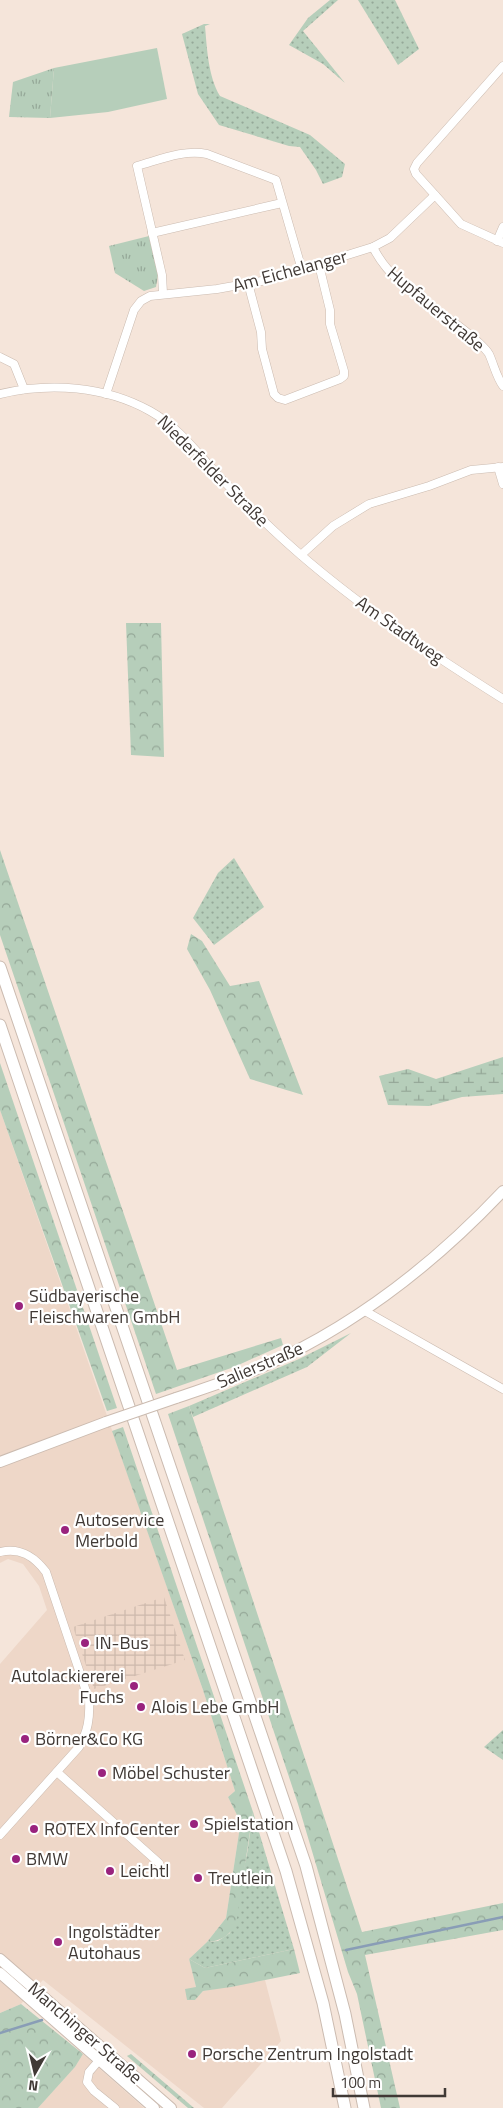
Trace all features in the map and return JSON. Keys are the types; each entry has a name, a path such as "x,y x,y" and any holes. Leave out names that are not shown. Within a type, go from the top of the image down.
{"highway":[{"path":"0,967 300,1849 343,2005 364,2108"},
{"path":"0,1025 286,1871 323,2003 345,2108"}],"main road":[{"name":"Salierstraße","path":"0,1462 261,1367 299,1349 365,1311 402,1285 463,1232 503,1191"},
{"name":"Manchinger Straße","path":"0,1959 171,2108"},
{"name":"Manchinger Straße","path":"0,1973 154,2108"}],"street":[{"path":"503,66 417,163 414,169 435,196 462,224 500,242 503,226"},
{"path":"162,293 162,275 136,166 186,153 197,152 207,154 276,180 302,270"},
{"name":"Am Eichelanger","path":"106,394 134,310 145,298 162,293 196,292 248,284 319,265 373,247 390,238 435,196"},
{"path":"152,232 282,202"},
{"name":"Hupfauerstraße","path":"373,247 391,274 476,340 489,353 495,372 503,386"},
{"path":"248,284 261,332 262,349 274,394 278,398 285,400 344,376 330,324 330,310 319,265"},
{"path":"0,357 14,364 24,389"},
{"name":"Niederfelder Straße","path":"0,394 24,389 58,387 106,394 138,404 175,429 235,493 301,555"},
{"path":"301,555 332,526 369,504 429,486 470,470 500,467 503,484"},
{"name":"Am Stadtweg","path":"301,555 352,597 503,699"},
{"path":"365,1311 503,1389"},
{"path":"0,1552 13,1550 22,1552 37,1561 46,1572 89,1700 90,1712 85,1736 79,1747 0,1835"},
{"path":"57,1772 159,1863"},
{"path":"107,2052 89,2072 87,2082 94,2091 115,2108"}],"shaded area":[{"path":"0,1110 203,1690 235,1791 228,1797 237,1815 239,1833 226,1918 207,1942 189,1959 196,1987 188,2000 195,2000 203,1991 265,1980 281,2041 222,2108 204,2108 43,1980 21,2004 0,2013 0,1664 47,1610 39,1586 23,1564 8,1559 0,1563"},
{"path":"164,1597 185,1660 94,1689 73,1627"},
{"path":"83,2054 144,2108 38,2108 75,2067"}],"green space":[{"path":"330,0 338,0 303,31 345,83 323,64 289,45 308,18"},
{"path":"358,0 395,0 419,49 398,65"},
{"path":"204,24 210,24 205,26 207,53 213,80 220,96 310,135 345,164 342,177 323,184 300,147 289,146 219,125 198,94 182,34"},
{"path":"157,48 167,99 108,112 50,118 54,68"},
{"path":"54,68 50,118 9,117 13,82"},
{"path":"149,236 158,275 156,287 144,291 115,273 109,246"},
{"path":"126,623 161,623 164,757 131,755"},
{"path":"0,850 177,1370 281,1338 283,1345 234,1367 156,1394 0,935"},
{"path":"234,858 264,907 214,945 193,918 218,873"},
{"path":"191,934 202,941 230,986 259,981 303,1095 250,1079 210,990 187,949"},
{"path":"503,1057 503,1094 462,1097 429,1106 388,1105 379,1076 408,1069 436,1079"},
{"path":"0,1063 117,1408 107,1411 0,1110"},
{"path":"351,1333 307,1367 193,1417 189,1406 299,1359"},
{"path":"189,1406 362,1932 503,1903 503,1930 365,1955 400,2108 381,2108 357,1994 348,1972 298,1804 168,1414"},
{"path":"123,1427 253,1812 236,1924 224,1937 207,1942 226,1918 239,1833 237,1815 228,1797 235,1791 203,1690 112,1431"},
{"path":"503,1730 503,1760 484,1747"},
{"path":"253,1812 294,1949 205,1968 189,1959 207,1942 218,1941 230,1933 247,1854"},
{"path":"294,1949 300,1973 203,1991 195,2000 187,2000 185,1989 196,1987 189,1959 205,1968"},
{"path":"21,2004 83,2054 75,2067 38,2108 0,2108 0,2013"},
{"path":"131,2054 194,2108 188,2108 127,2056"}],"waterway":[{"path":"346,1950 503,1917"},
{"path":"0,2033 42,2020"}],"place":[{"name":"Südbayerische Fleischwaren GmbH","path":"19,1306"},
{"name":"Autoservice Merbold","path":"65,1530"},
{"name":"IN-Bus","path":"85,1643"},
{"name":"Autolackiererei Fuchs","path":"134,1686"},
{"name":"Alois Lebe GmbH","path":"141,1707"},
{"name":"Börner&Co KG","path":"25,1739"},
{"name":"Möbel Schuster","path":"102,1773"},
{"name":"Spielstation","path":"194,1824"},
{"name":"ROTEX InfoCenter","path":"34,1829"},
{"name":"BMW","path":"16,1859"},
{"name":"Leichtl","path":"110,1871"},
{"name":"Treutlein","path":"198,1878"},
{"name":"Ingolstädter Autohaus","path":"58,1942"},
{"name":"Porsche Zentrum Ingolstadt","path":"192,2054"}]}
